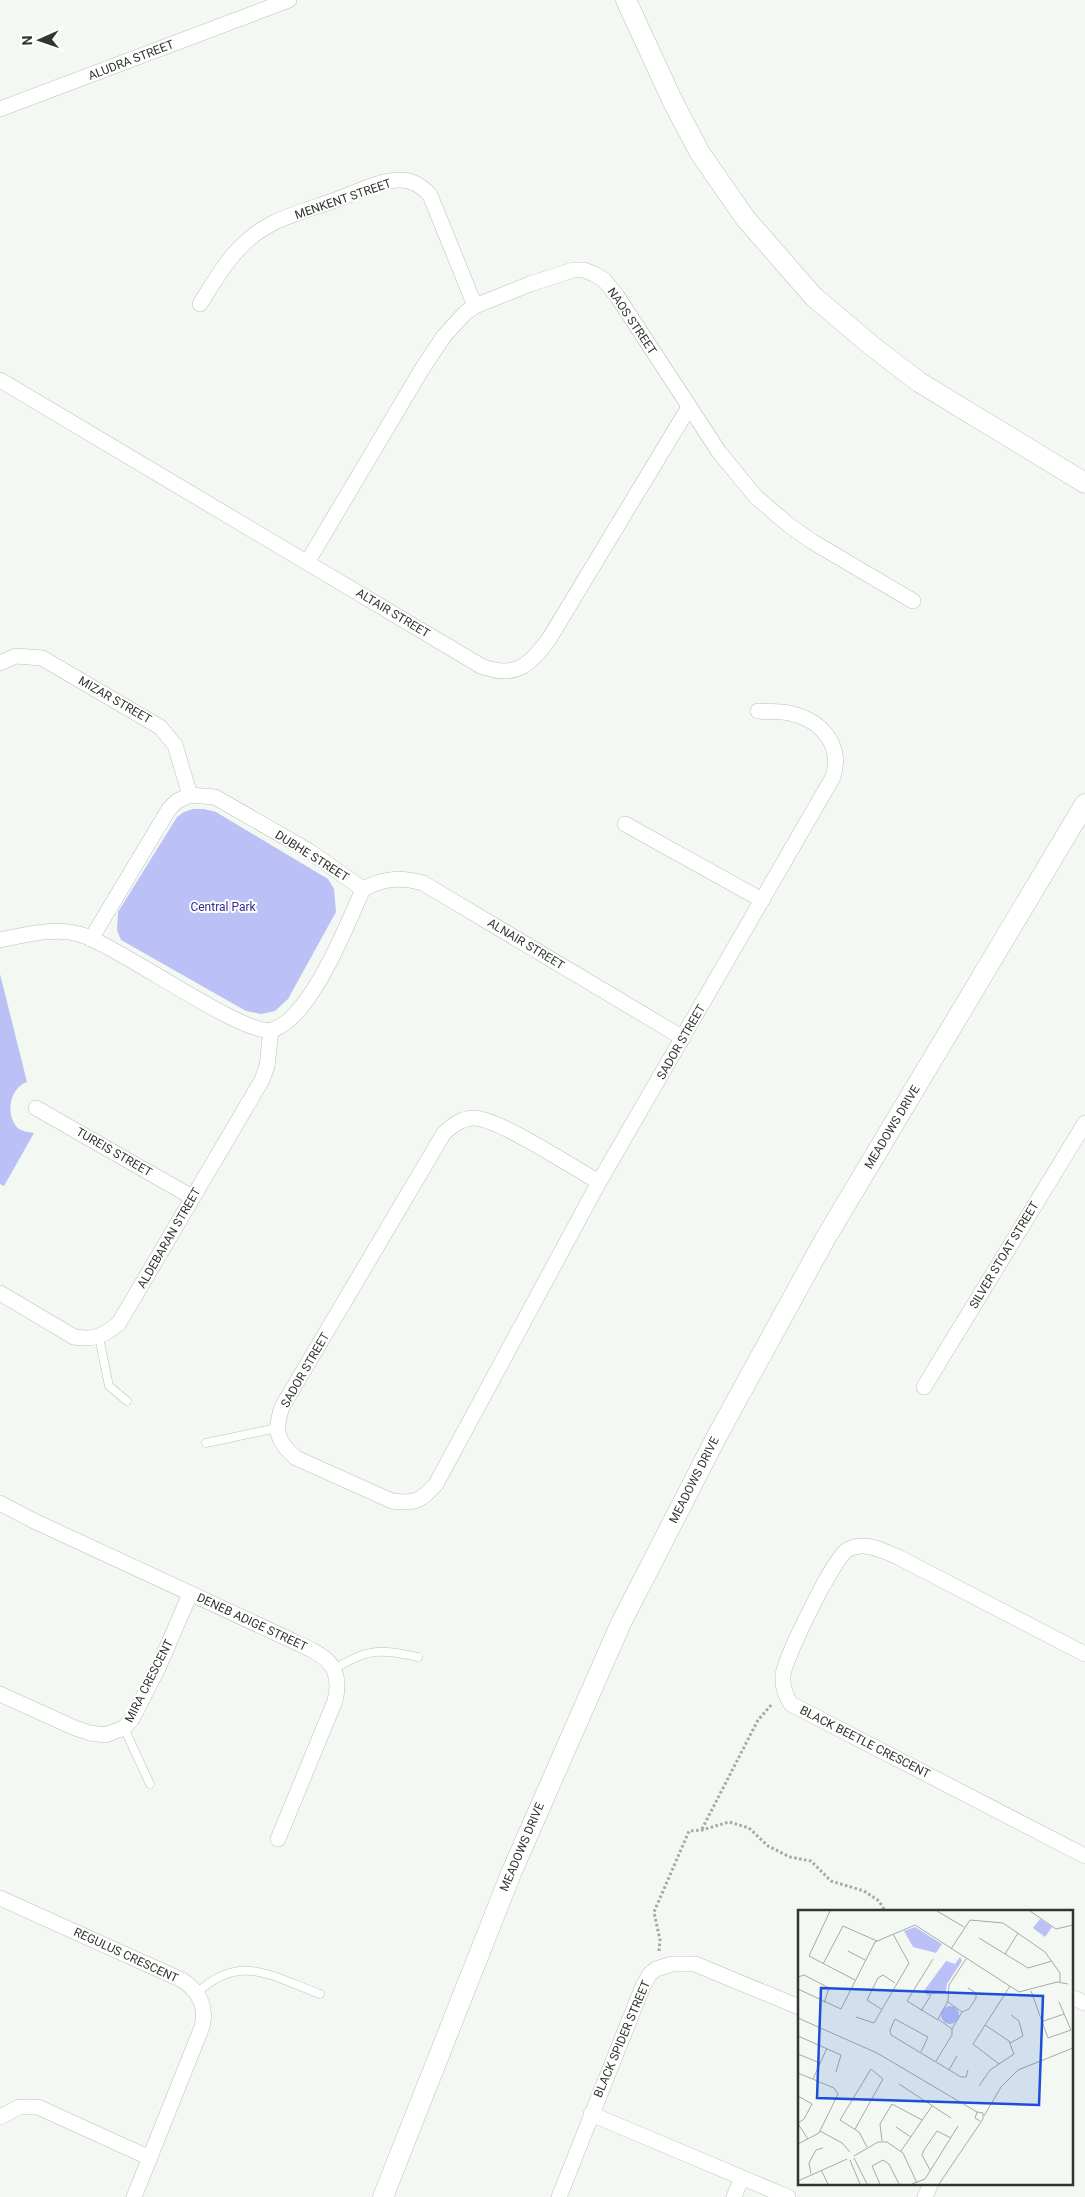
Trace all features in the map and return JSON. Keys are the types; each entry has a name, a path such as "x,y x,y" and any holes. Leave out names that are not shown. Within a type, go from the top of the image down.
{"street":[{"name":"ALUDRA STREET","path":"0,109 259,5 289,0"},
{"path":"626,0 674,104 700,153 745,218 814,297 872,346 919,382 1080,482"},
{"name":"MENKENT STREET","path":"200,304 226,264 259,231 274,223 361,191 391,181 401,180 411,181 422,186 430,195 475,306"},
{"name":"NAOS STREET","path":"308,561 422,369 444,336 456,322 475,306 554,275 584,270 604,280 617,296 689,407 736,473 767,507 813,542 913,601"},
{"name":"ALTAIR STREET","path":"0,380 308,561 481,666 504,673 516,670 539,652 549,639 689,407"},
{"name":"MIZAR STREET","path":"0,663 16,656 42,658 160,727 175,745 190,795"},
{"name":"SADOR STREET","path":"599,1182 495,1123 472,1118 461,1120 452,1126 444,1133 282,1407 277,1428 285,1448 296,1458 392,1501 416,1501 425,1496 436,1484 599,1182 684,1038 833,777 837,764 833,743 826,734 813,724 789,714 758,711"},
{"path":"91,939 169,810 178,801 190,795"},
{"name":"DUBHE STREET","path":"190,795 215,797 309,851 363,889 335,951 309,996 287,1021 271,1030"},
{"name":"MEADOWS DRIVE","path":"383,2197 512,1870 621,1623 717,1436 825,1239 1085,804"},
{"path":"625,824 762,900"},
{"name":"ALNAIR STREET","path":"363,889 379,881 394,878 423,883 684,1038"},
{"path":"0,940 53,931 70,932 91,939 133,960 230,1018 261,1030 271,1030"},
{"name":"ALDEBARAN STREET","path":"99,1337 119,1323 262,1080 267,1066 271,1030"},
{"name":"TUREIS STREET","path":"36,1108 192,1197"},
{"name":"SILVER STOAT STREET","path":"924,1387 1085,1123"},
{"path":"0,1293 74,1337 86,1339 99,1337"},
{"name":"DENEB ADIGE STREET","path":"0,1503 32,1520 320,1654 330,1661 334,1669"},
{"path":"785,1694 783,1674 788,1658 830,1572 846,1551 856,1547 876,1548 898,1557 1085,1654"},
{"name":"MIRA CRESCENT","path":"0,1694 90,1733 105,1735 124,1728 132,1719 159,1666 190,1594"},
{"path":"278,1840 336,1701 338,1689 334,1669"},
{"name":"BLACK BEETLE CRESCENT","path":"785,1694 791,1704 1085,1856"},
{"name":"REGULUS CRESCENT","path":"0,1898 182,1980 197,1993"},
{"name":"BLACK SPIDER STREET","path":"558,2197 643,1986 650,1974 656,1969 672,1964 695,1964 798,2007"},
{"path":"134,2197 202,2026 204,2012 197,1993"},
{"path":"1072,1997 1085,2003"},
{"path":"0,2117 19,2107 38,2108 150,2158"},
{"path":"591,2114 741,2179 788,2197"},
{"path":"734,2197 741,2179"},
{"path":"925,2197 931,2184"}],"lane":[{"path":"99,1337 109,1386 127,1401"},
{"path":"206,1444 277,1428"},
{"path":"334,1669 354,1657 372,1651 388,1651 418,1657"},
{"path":"124,1728 150,1784"},
{"path":"197,1993 208,1982 228,1973 242,1970 260,1972 320,1994"}],"path":[{"path":"702,1830 758,1720 785,1694"},
{"path":"656,1969 660,1940 654,1912 689,1831 702,1830 729,1822 749,1828 768,1846 790,1857 811,1861 831,1881 864,1891 879,1901 884,1910"}],"green space":[{"name":"Central Park","path":"193,809 216,812 328,879 334,889 336,912 288,999 275,1011 261,1014 246,1011 121,940 117,930 118,912 177,817"},
{"path":"0,974 27,1082 21,1085 14,1094 10,1107 11,1114 17,1128 34,1133 4,1186 0,1184"}]}
